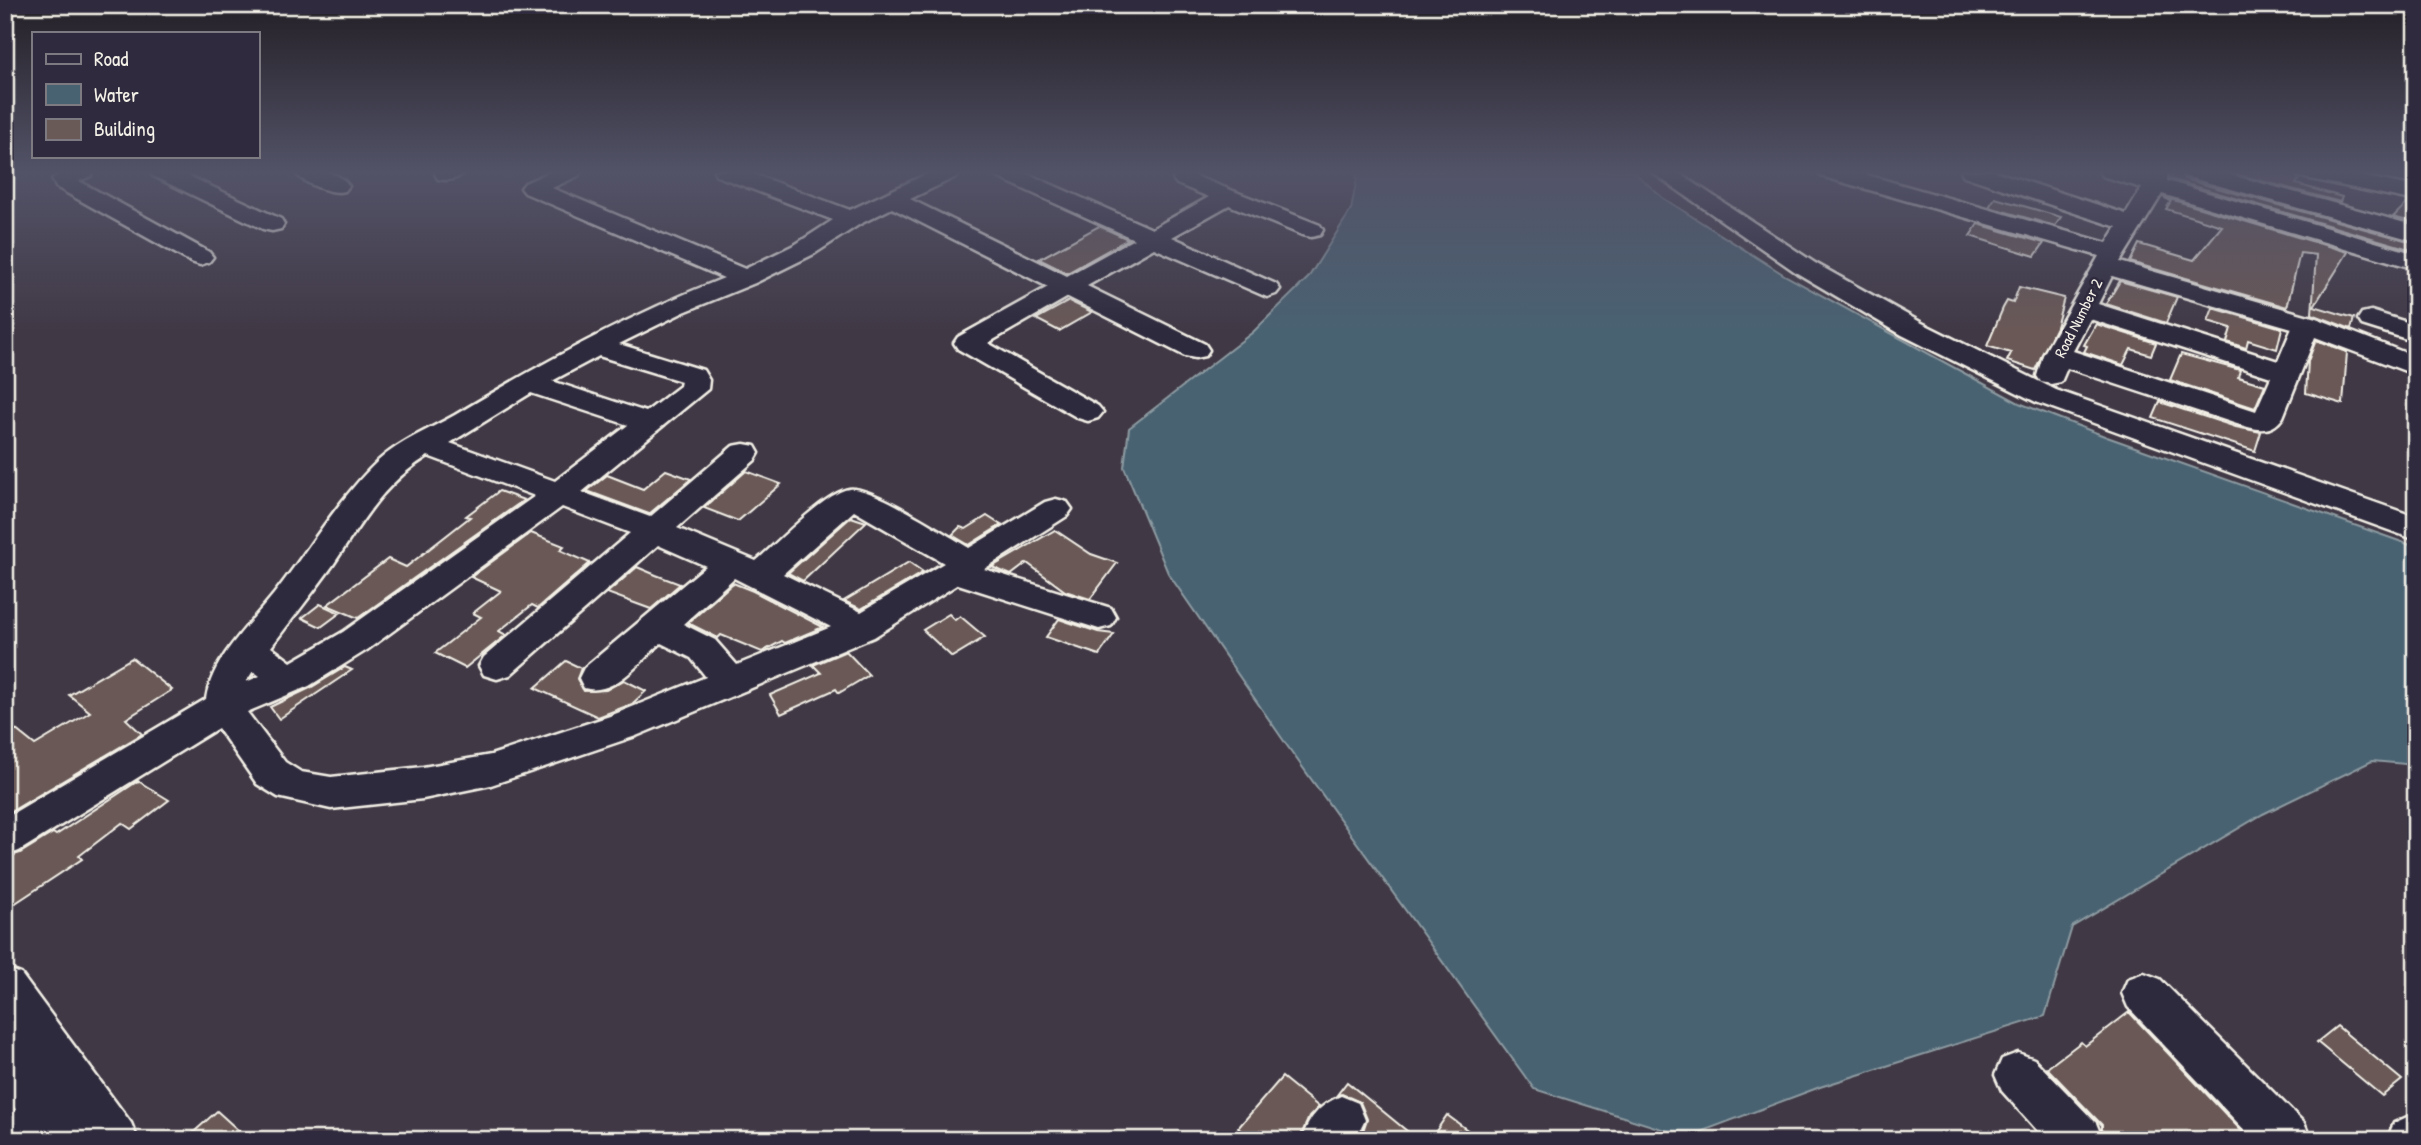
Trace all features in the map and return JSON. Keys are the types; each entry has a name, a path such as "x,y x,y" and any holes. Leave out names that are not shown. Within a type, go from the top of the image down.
{"street":[{"path":"140,224 200,257"},
{"path":"608,224 746,278"},
{"path":"846,224 805,249 746,278 675,306 596,346 423,444 392,465 370,487 319,560 249,650 226,687 223,707 271,773 292,786 331,793 423,783 491,770 623,726 862,628 1056,509"},
{"path":"909,224 1068,288 1195,350"},
{"path":"1124,224 1267,289"},
{"path":"1088,412 968,343 1178,224"},
{"path":"1297,224 1311,230"},
{"path":"1738,224 1806,268 1912,329 2046,396 2416,529"},
{"path":"1999,224 2307,324 2416,367"},
{"name":"Road Number 2","path":"2046,396 2057,355 2128,224"},
{"path":"2300,224 2416,262"},
{"path":"2382,224 2416,234"},
{"path":"2084,308 2287,373"},
{"path":"2371,319 2416,334"},
{"path":"2057,355 2247,418 2264,421 2307,324"},
{"path":"5,839 223,707 296,676 355,641 559,494 694,389 693,376 596,346"},
{"path":"528,383 651,423"},
{"path":"423,444 559,494 746,569 862,628"},
{"path":"497,666 744,453"},
{"path":"597,678 657,626 851,499 863,502 963,567 1099,617"},
{"path":"657,626 703,649 731,682"},
{"path":"249,650 284,675 296,676"},
{"path":"5,988 50,1123"},
{"path":"2144,993 2287,1140"},
{"path":"5,1047 50,1123 114,1140"},
{"path":"2018,1075 2079,1140"},
{"path":"2411,1140 2416,1137"}],"water":[{"path":"1342,224 1705,224 1786,276 2019,403 2416,547 2416,765 2372,761 2263,814 2072,927 2045,1016 1820,1087 1687,1137 1534,1089 1288,747 1168,573 1124,467 1129,428 1253,332 1308,278"}],"building":[{"path":"1980,224 2044,243 2035,256 1970,236"},
{"path":"2217,224 2255,224 2348,252 2314,306 2354,318 2351,329 2312,314 2316,255 2300,253 2287,307 2130,262 2139,244 2194,260 2222,226"},
{"path":"2325,224 2349,224 2416,243 2416,251"},
{"path":"1099,226 1128,239 1067,273 1039,259"},
{"path":"2120,281 2177,297 2166,323 2106,304"},
{"path":"2019,287 2064,298 2056,327 2035,370 2007,361 2011,353 1987,346 2003,308 2007,301 2013,303"},
{"path":"1069,301 1092,312 1059,331 1036,319"},
{"path":"2213,308 2282,328 2277,349 2248,340 2246,348 2227,342 2231,328 2208,321"},
{"path":"2096,324 2156,343 2151,355 2131,349 2123,365 2084,352 2087,346 2084,345"},
{"path":"2316,340 2347,352 2343,404 2306,393 2308,361"},
{"path":"2181,354 2240,370 2238,377 2265,385 2255,408 2170,380"},
{"path":"2160,402 2236,427 2261,432 2255,451 2153,418"},
{"path":"666,470 691,479 649,514 587,491 607,475 643,489"},
{"path":"746,471 781,484 738,521 704,508"},
{"path":"499,491 524,500 358,618 327,605 388,559 406,567"},
{"path":"987,516 1001,525 969,545 952,535 960,527 966,529"},
{"path":"851,517 866,522 803,581 788,573"},
{"path":"1055,530 1091,554 1117,563 1090,599 1065,591 1027,563 1011,575 992,567"},
{"path":"531,533 564,546 560,550 590,563 538,608 532,605 499,631 506,635 465,668 435,653 481,617 473,613 501,591 471,577"},
{"path":"909,562 923,572 861,609 844,601"},
{"path":"637,567 680,584 651,609 607,593"},
{"path":"733,583 823,627 785,643 782,641 762,652 721,635 718,638 688,623"},
{"path":"320,604 340,613 321,627 302,618"},
{"path":"949,614 955,620 960,616 985,637 952,657 923,630"},
{"path":"1059,619 1098,632 1114,634 1099,655 1046,637"},
{"path":"846,651 869,675 839,693 836,689 781,714 770,695 821,673 813,665"},
{"path":"132,658 172,690 126,719 142,734 5,815 5,721 35,745 90,712 69,695"},
{"path":"566,661 581,668 577,679 584,691 606,690 624,680 646,691 632,704 598,717 535,688"},
{"path":"345,667 352,670 279,719 270,707 310,688"},
{"path":"138,781 169,800 131,829 122,823 79,856 82,859 5,910 5,858 20,853 53,833 56,835"},
{"path":"2129,1012 2250,1140 2188,1140 2181,1133 2170,1140 2111,1140 2102,1130 2102,1125 2047,1068 2081,1042 2085,1046"},
{"path":"2337,1026 2402,1080 2382,1096 2317,1042"},
{"path":"1282,1077 1319,1107 1309,1117 1299,1140 1252,1140 1238,1128"},
{"path":"1347,1082 1418,1140 1374,1140 1363,1131 1367,1119 1360,1102 1342,1094 1337,1095"},
{"path":"217,1111 249,1140 185,1140"},
{"path":"1447,1115 1481,1140 1430,1140"}]}
